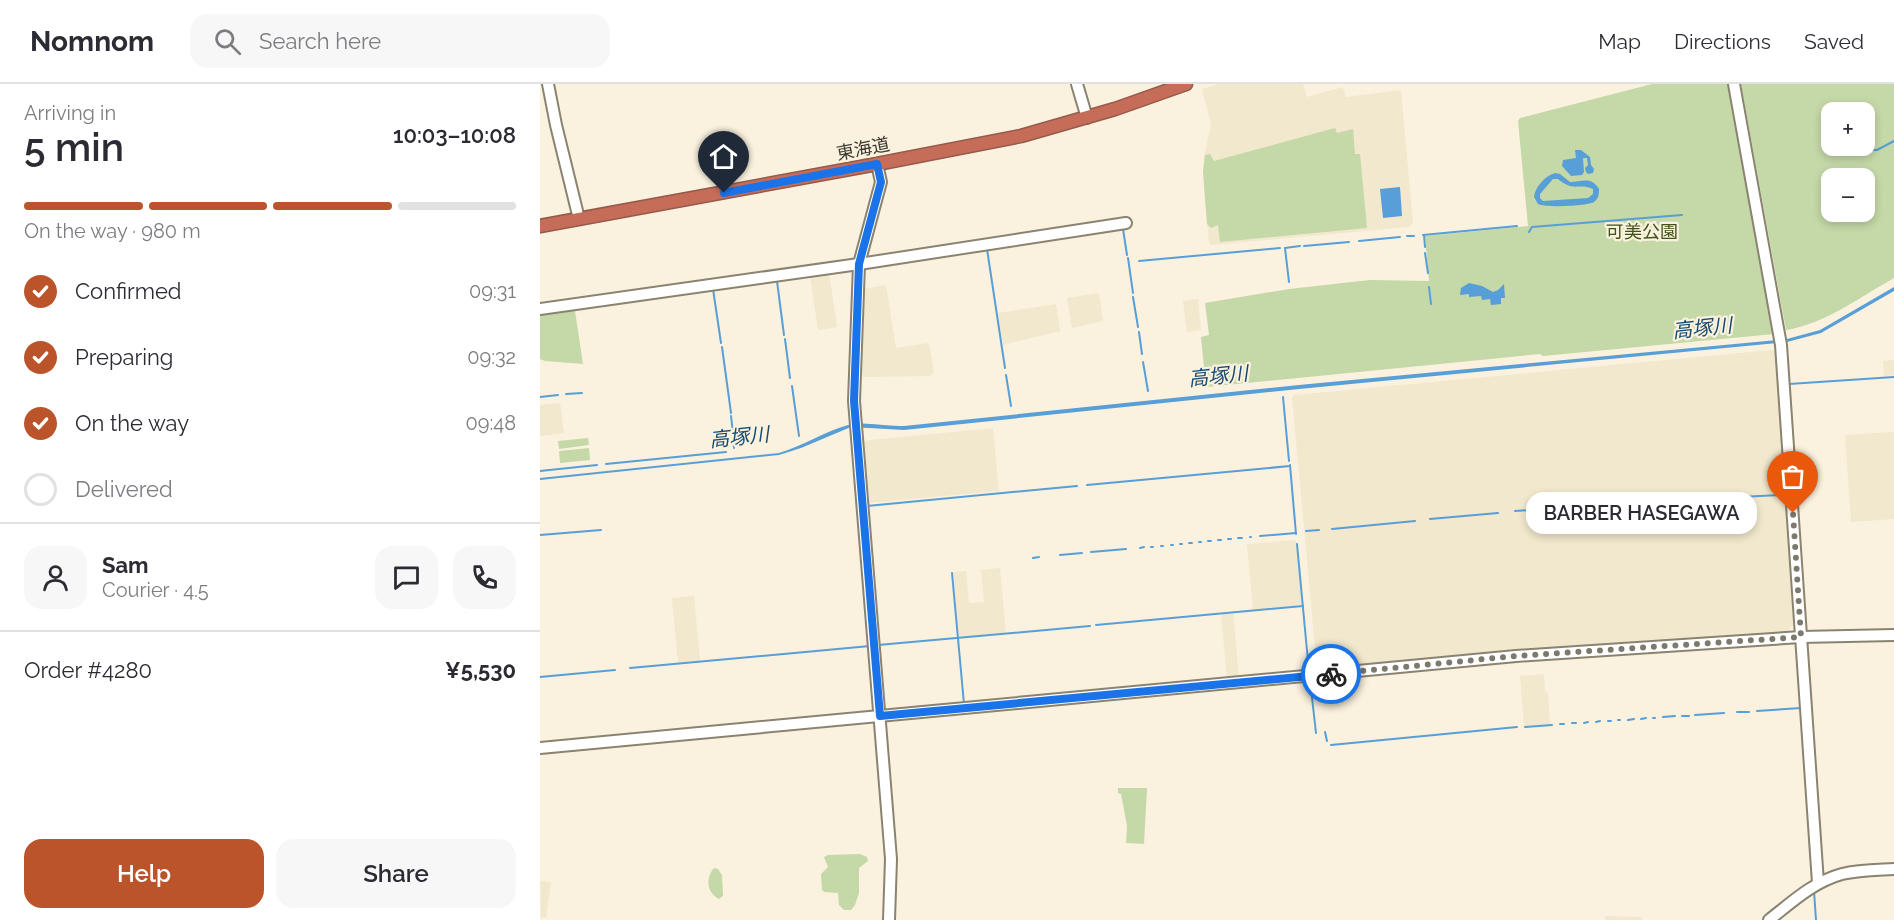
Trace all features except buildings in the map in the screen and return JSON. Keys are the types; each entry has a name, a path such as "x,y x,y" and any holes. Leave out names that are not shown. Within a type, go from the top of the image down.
{"highway":[{"name":"東海道","path":"540,226 1021,136 1087,118 1186,84"}],"street":[{"path":"548,84 579,219"},
{"path":"1077,84 1087,118"},
{"path":"1734,84 1781,341 1818,883"},
{"path":"877,164 881,182 859,264 854,387 892,869 890,920"},
{"path":"540,309 1126,223"},
{"path":"540,748 1516,656 1801,637 1894,635"},
{"path":"1769,920 1807,890 1833,877 1854,872 1894,870"}],"shaded area":[{"path":"1219,84 1303,84 1307,97 1343,87 1346,97 1401,90 1413,223 1409,227 1211,245 1203,172 1211,124 1202,89"},
{"path":"829,272 837,327 818,330 810,275"},
{"path":"886,285 896,348 929,343 934,372 931,376 863,377 860,373 863,289"},
{"path":"1099,293 1103,321 1072,328 1067,298"},
{"path":"1198,299 1201,330 1187,332 1183,301"},
{"path":"1056,304 1060,331 1003,345 998,313"},
{"path":"1772,350 1776,353 1794,624 1785,634 1321,670 1317,668 1292,398 1294,395"},
{"path":"1894,360 1894,375 1884,376 1883,361"},
{"path":"560,403 564,433 540,436 540,405"},
{"path":"993,428 999,491 867,503 861,441"},
{"path":"1894,432 1894,519 1851,522 1845,435"},
{"path":"1296,540 1302,605 1253,610 1247,544"},
{"path":"1000,568 1006,633 959,637 953,572 966,571 969,603 984,602 981,570"},
{"path":"694,596 700,661 678,663 672,598"},
{"path":"1233,613 1239,678 1227,679 1221,614"},
{"path":"1544,674 1545,691 1548,692 1550,724 1524,726 1520,676"},
{"path":"540,881 551,882 546,918 542,917 541,920"},
{"path":"1605,916 1642,917 1642,920 1605,920"}],"green space":[{"name":"可美公園","path":"1652,84 1730,84 1774,334 1543,356 1540,354 1206,387 1201,337 1209,335 1205,303 1289,289 1370,280 1429,281 1425,236 1528,226 1518,121 1520,118"},
{"path":"1741,84 1894,84 1894,278 1828,316 1786,330"},
{"path":"1335,128 1337,133 1353,129 1355,154 1360,154 1367,228 1220,242 1218,225 1211,228 1207,224 1203,172 1205,155 1210,154 1214,161"},
{"path":"571,308 575,311 583,364 540,359 540,313"},
{"path":"588,438 589,445 559,449 558,441"},
{"path":"589,448 590,460 560,463 559,451"},
{"path":"1118,788 1147,788 1144,844 1126,843 1127,826"},
{"path":"860,854 867,857 868,861 859,868 859,893 851,910 844,910 839,905 838,893 822,890 821,874 828,867 824,857"},
{"path":"714,868 718,869 722,875 723,896 719,899 712,893 708,881"}],"water":[{"path":"1575,150 1581,150 1590,157 1593,173 1586,172 1587,158 1583,158 1584,172 1582,175 1571,176 1562,166 1563,160 1576,158"},
{"path":"1555,173 1570,182 1593,182 1599,189 1598,197 1594,202 1583,205 1538,204 1534,197 1536,189 1541,182","holes":["1553,179 1569,185 1593,189 1593,194 1588,198 1543,201 1540,194"]},
{"path":"1400,187 1402,216 1383,218 1380,189"},
{"path":"1469,283 1493,292 1504,284 1505,298 1501,298 1501,304 1491,305 1490,299 1482,300 1481,296 1460,295 1461,288"},
{"path":"1894,287 1894,291 1821,333 1787,342 904,430 851,427 779,455 540,480 540,478 779,453 839,428 855,424 904,426 1299,385 1787,339 1820,330"}],"waterway":[{"path":"1875,150 1894,141"},
{"path":"1529,232 1532,227 1682,215"},
{"path":"1423,235 1517,226"},
{"path":"1123,229 1127,255"},
{"path":"1424,235 1425,247"},
{"path":"1407,236 1414,236"},
{"path":"1359,241 1400,237"},
{"path":"1304,246 1349,242"},
{"path":"1285,248 1300,246"},
{"path":"1139,261 1280,248"},
{"path":"1285,248 1289,282"},
{"path":"987,249 1005,368"},
{"path":"1425,253 1428,273"},
{"path":"1128,258 1133,293"},
{"path":"777,281 784,335"},
{"path":"1429,287 1431,304"},
{"path":"713,289 721,343"},
{"path":"1133,297 1138,327"},
{"path":"1139,332 1142,354"},
{"path":"785,339 790,378"},
{"path":"722,347 731,413"},
{"path":"1143,362 1148,391"},
{"path":"1006,375 1011,406"},
{"path":"1789,384 1894,377"},
{"path":"792,386 799,436"},
{"path":"566,394 582,393"},
{"path":"540,397 558,395"},
{"path":"1283,397 1289,461"},
{"name":"高塚川","path":"731,416 733,433"},
{"name":"高塚川","path":"733,437 734,448"},
{"name":"高塚川","path":"606,464 726,452"},
{"path":"540,471 597,465"},
{"path":"1290,465 1296,534"},
{"path":"1087,485 1290,466"},
{"path":"867,506 1077,486"},
{"path":"1720,498 1780,495"},
{"path":"1634,504 1707,499"},
{"path":"1515,511 1615,505"},
{"path":"1430,519 1498,513"},
{"path":"1332,529 1415,521"},
{"path":"540,535 601,530"},
{"path":"1306,531 1319,530"},
{"path":"1260,536 1296,533"},
{"path":"1297,544 1309,672"},
{"path":"1140,548 1144,547"},
{"path":"1091,552 1126,549"},
{"path":"1060,555 1082,553"},
{"path":"1033,558 1039,557"},
{"path":"952,573 964,704"},
{"path":"1096,625 1303,606"},
{"path":"878,645 1090,626"},
{"path":"630,668 870,646"},
{"path":"540,677 615,670"},
{"path":"1310,680 1316,733"},
{"path":"1757,711 1801,708"},
{"path":"1737,712 1749,712"},
{"path":"1695,715 1724,713"},
{"path":"1663,717 1675,716"},
{"path":"1682,716 1689,716"},
{"path":"1641,719 1646,718"},
{"path":"1628,720 1634,719"},
{"path":"1596,722 1600,721"},
{"path":"1584,723 1588,722"},
{"path":"1525,727 1552,725"},
{"path":"1331,745 1517,727"},
{"path":"1325,732 1327,741"},
{"path":"1814,891 1816,920"}],"way so far":[{"path":"1331,674 1516,656 1801,637 1793,513"}],"place":[{"name":"BARBER HASEGAWA","path":"1793,513"}],"route":[{"path":"724,193 877,164 881,182 859,264 854,401 880,716 1331,674"}]}
